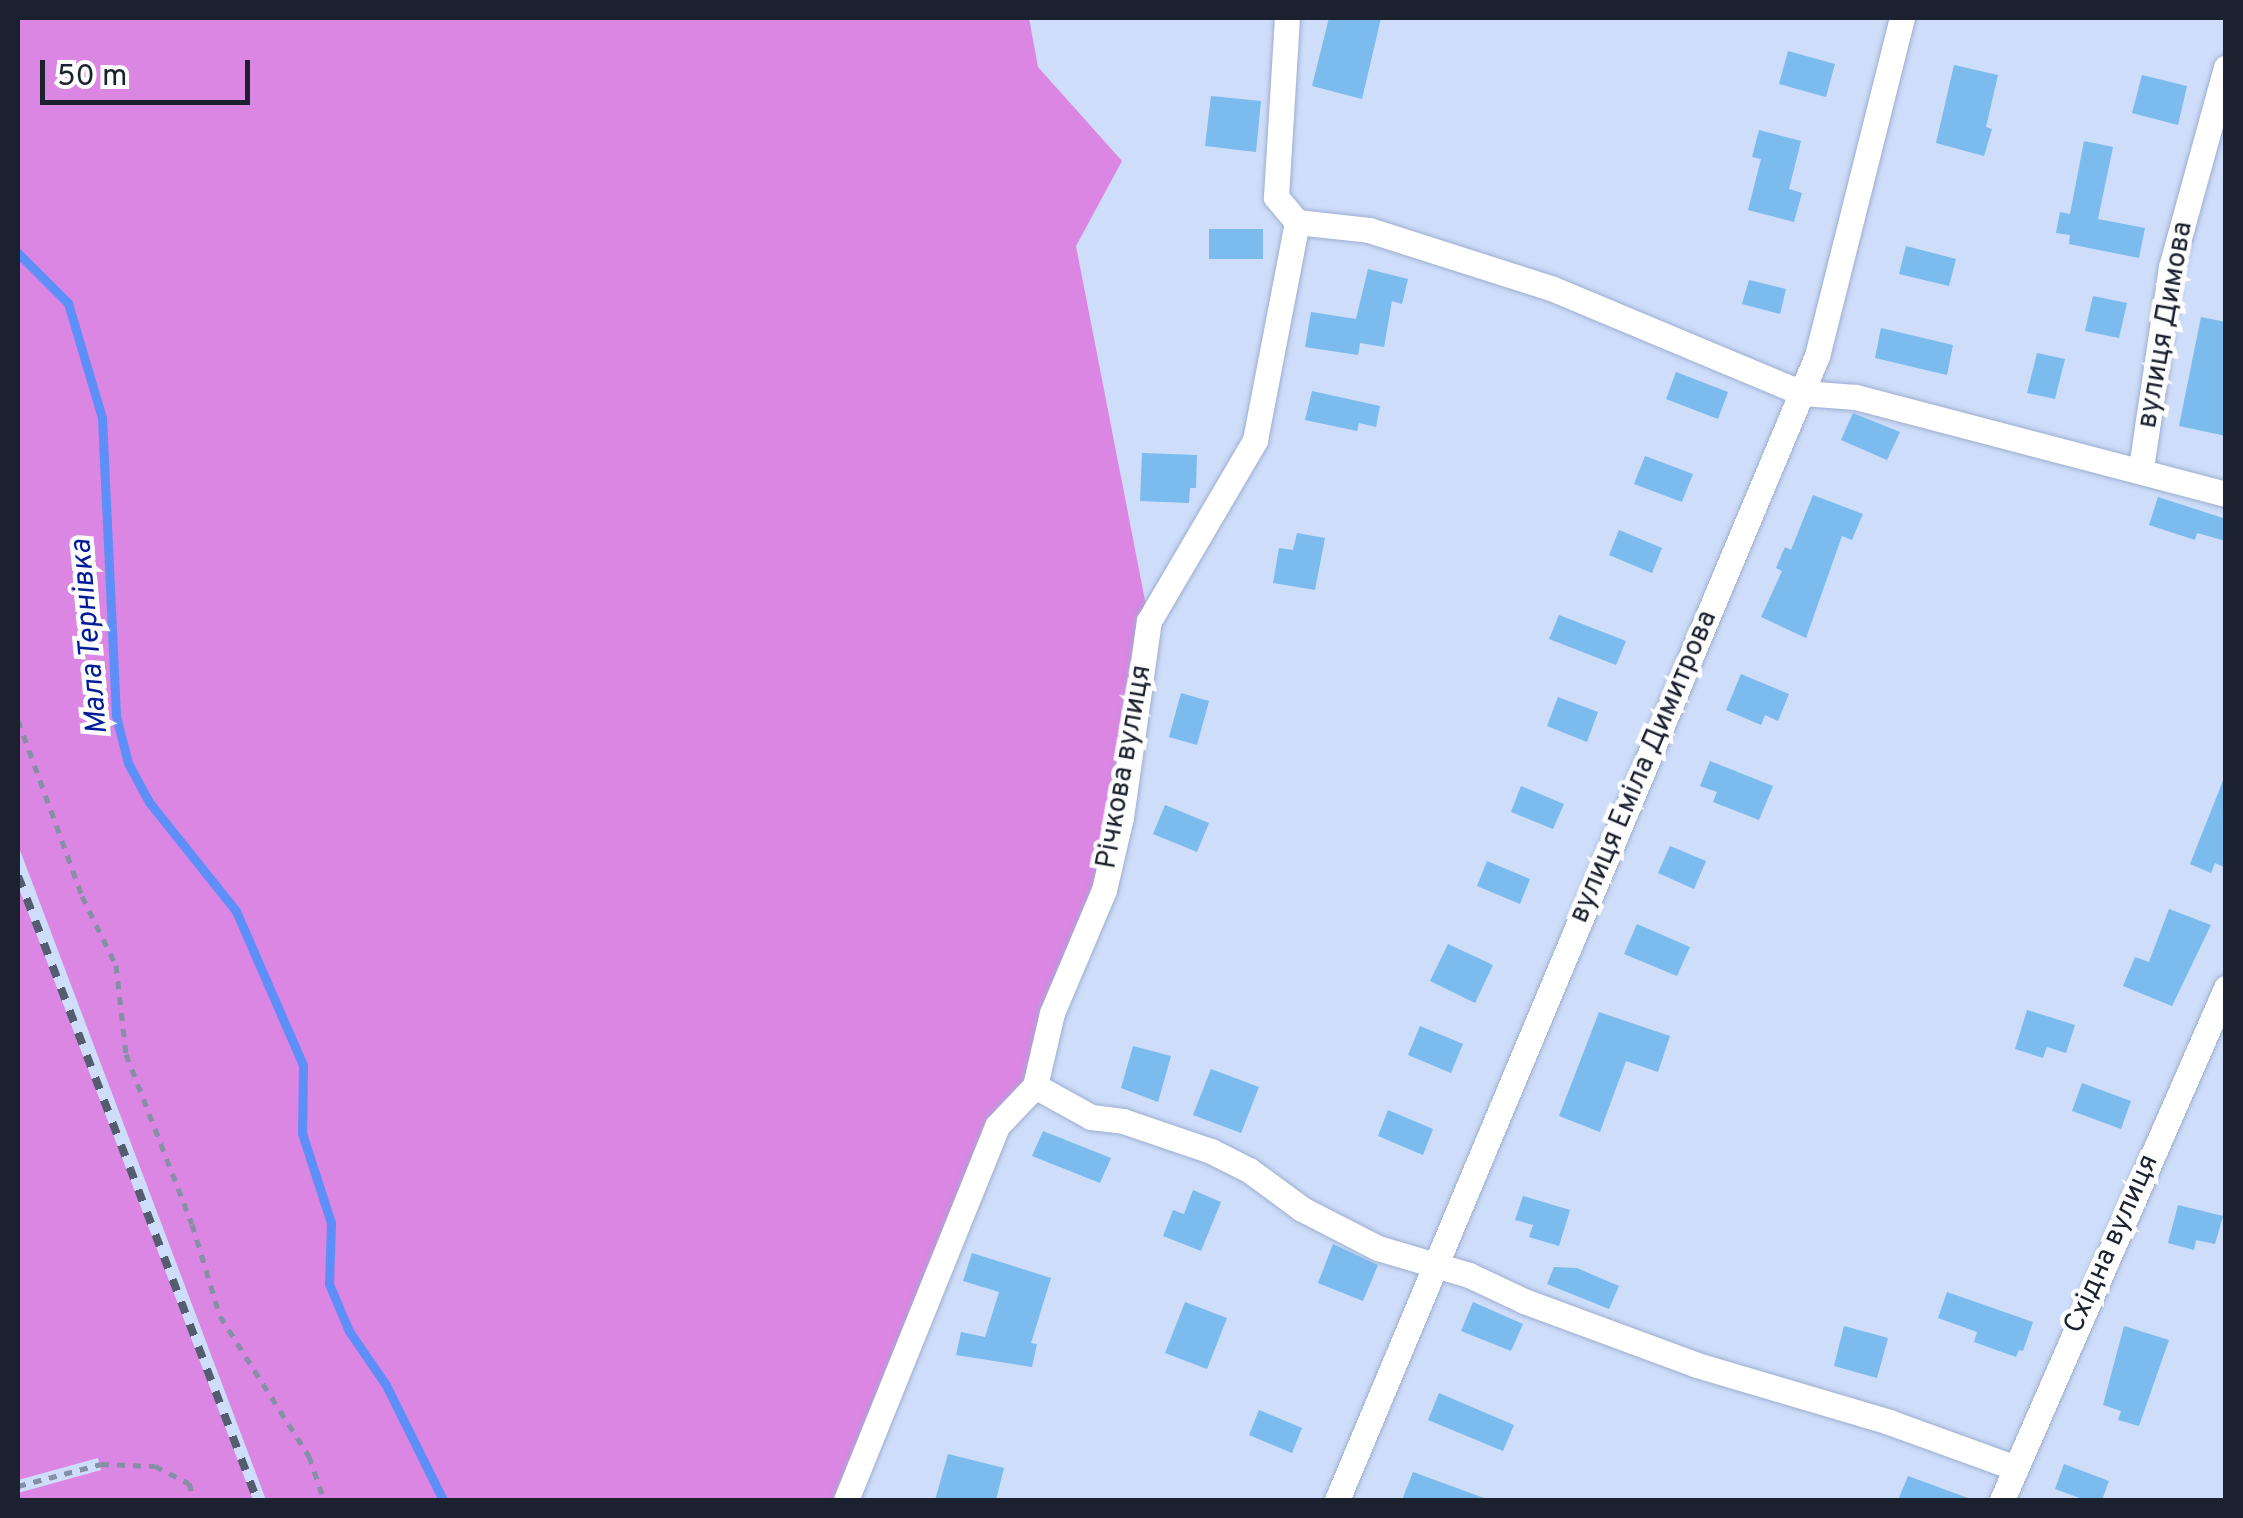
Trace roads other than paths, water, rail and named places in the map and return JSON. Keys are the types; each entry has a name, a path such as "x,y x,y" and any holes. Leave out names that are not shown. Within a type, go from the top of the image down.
{"street":[{"path":"1287,18 1276,197 1297,222 1370,230 1551,288 1802,393 1856,397 2141,468 2226,494"},
{"name":"вулиця Еміла Димитрова","path":"1337,1500 1818,356 1902,18"},
{"name":"вулиця Димова","path":"2141,468 2171,266 2226,67"},
{"name":"Річкова вулиця","path":"1035,1086 1052,1013 1104,890 1120,817 1149,621 1255,440 1297,222"},
{"name":"Східна вулиця","path":"2002,1500 2013,1467 2226,988"},
{"path":"846,1500 997,1126 1035,1086 1091,1117 1124,1120 1211,1151 1249,1170 1302,1209 1378,1248 1435,1264 1697,1365 1889,1422 2013,1467"}],"waterway":[{"name":"Мала Тернівка","path":"18,253 68,303 102,418 116,716 128,763 149,802 236,911 303,1065 302,1133 331,1223 329,1284 349,1331 386,1385 443,1500"}],"railway":[{"path":"18,876 257,1500"}]}
